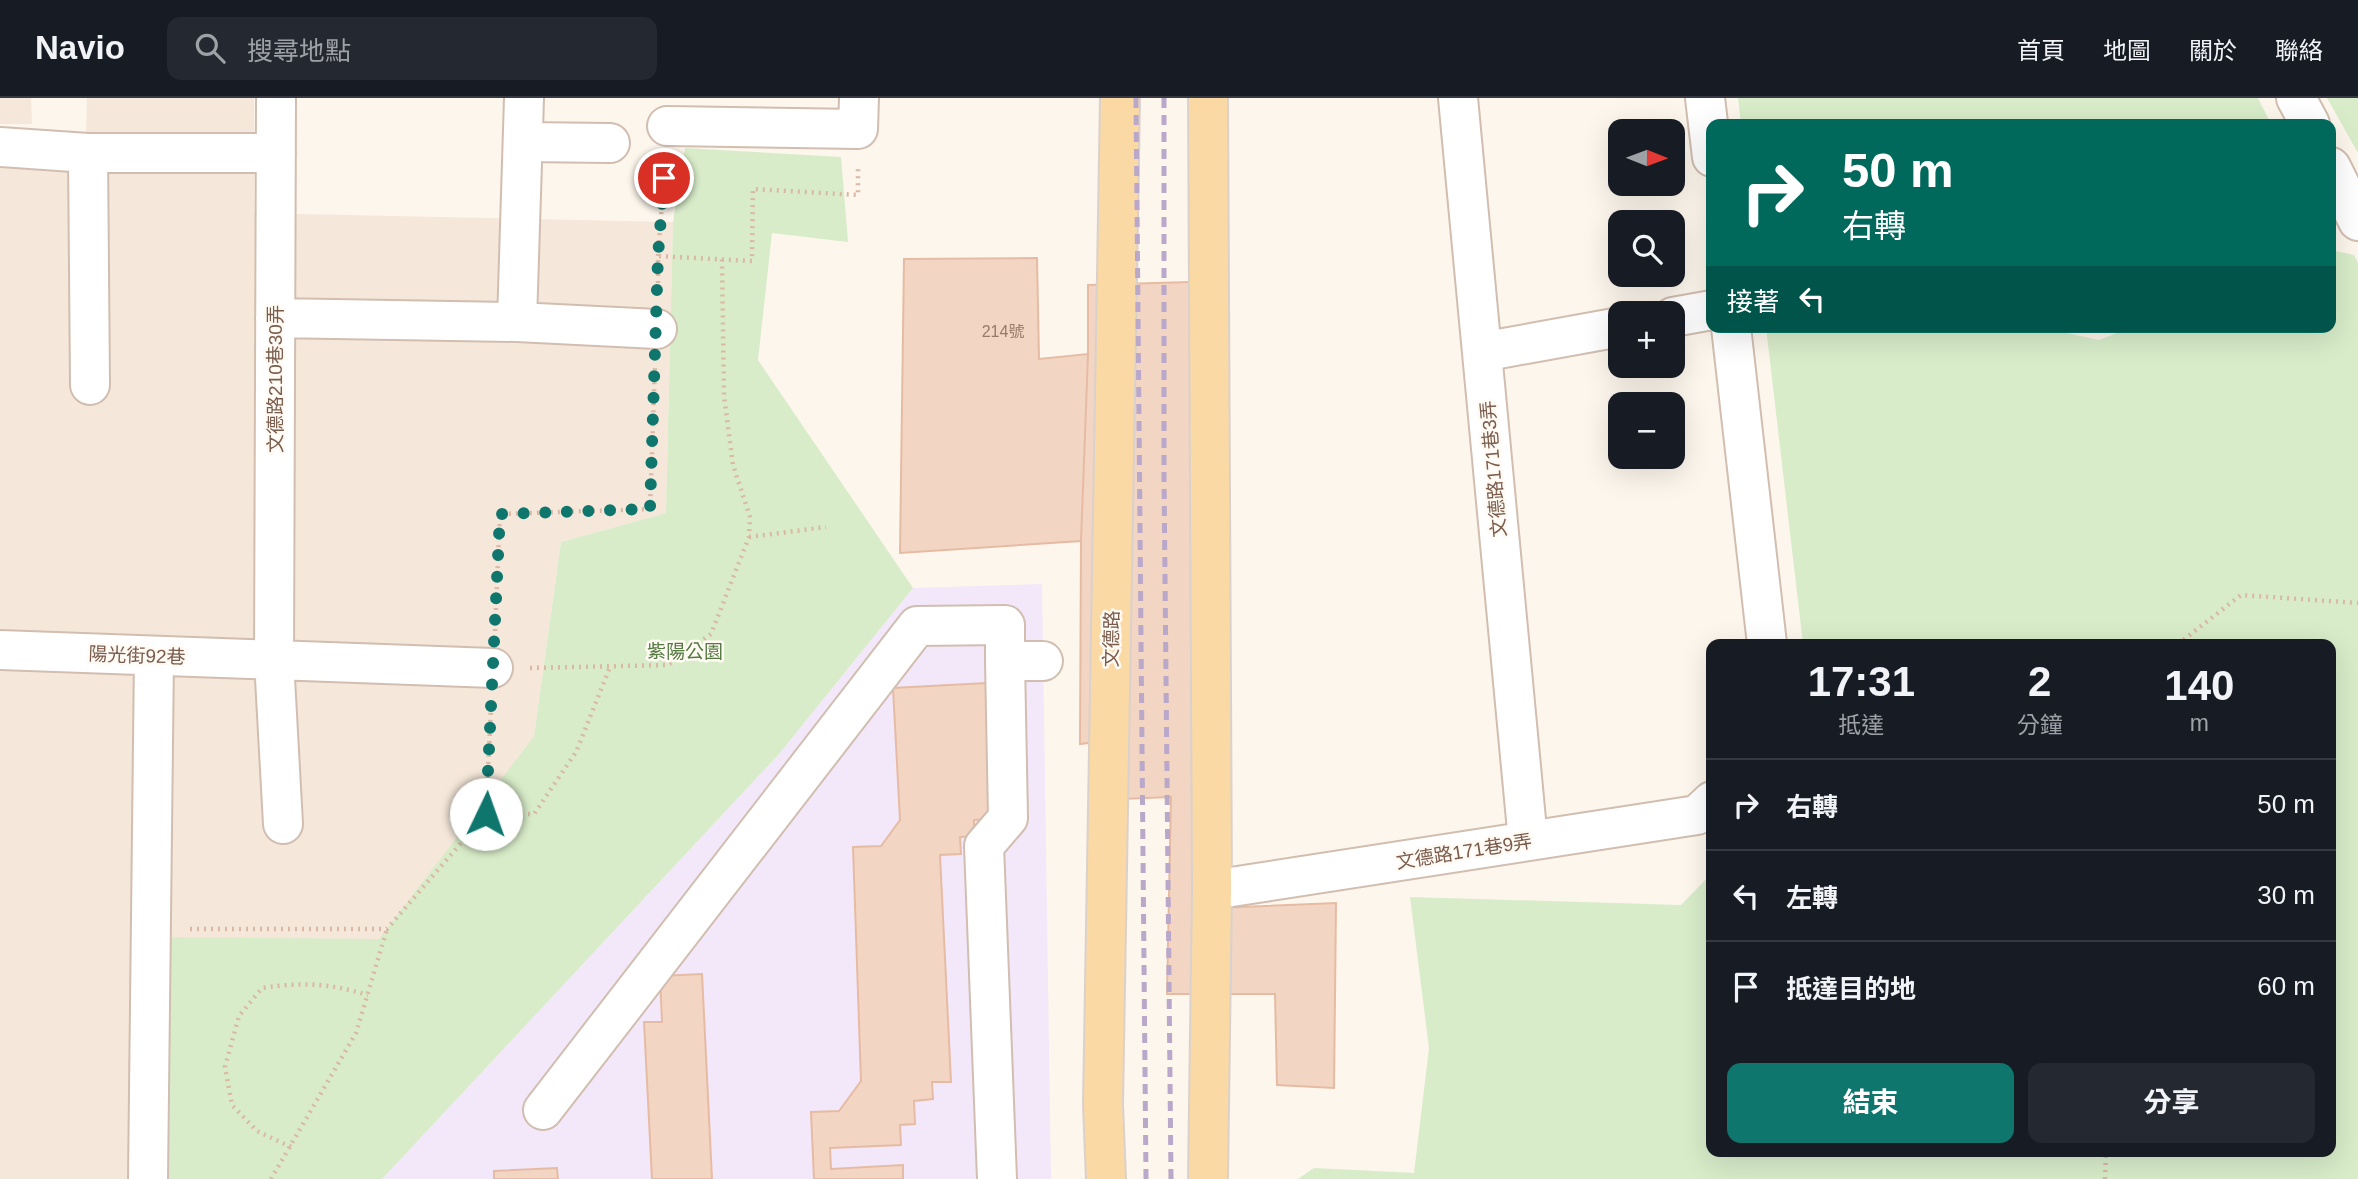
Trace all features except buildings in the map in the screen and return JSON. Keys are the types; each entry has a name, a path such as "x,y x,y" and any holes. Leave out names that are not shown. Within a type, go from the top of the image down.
{"main road":[{"name":"文德路","path":"1106,1179 1103,1091 1120,98"},
{"path":"1208,98 1212,890 1208,1179"}],"street":[{"name":"文德路210巷30弄","path":"276,98 274,660 283,824"},
{"path":"517,322 524,98"},
{"name":"文德路171巷3弄","path":"1458,98 1528,841"},
{"path":"1705,98 1707,119"},
{"path":"2296,98 2306,119"},
{"path":"667,125 859,114"},
{"path":"523,142 610,143"},
{"path":"0,148 88,153 276,153"},
{"path":"88,153 90,385"},
{"path":"2336,177 2358,220"},
{"path":"1685,315 1706,311"},
{"path":"275,318 517,322 656,329"},
{"path":"1482,352 1608,329"},
{"path":"1732,333 1766,639"},
{"path":"543,1110 917,626 1005,625 1008,818 984,846 996,1179"},
{"name":"陽光街92巷","path":"0,650 493,668"},
{"path":"148,1179 154,656"},
{"path":"1005,661 1043,661"},
{"name":"文德路171巷9弄","path":"1212,890 1697,815 1706,807"}],"path":[{"path":"658,256 752,261 753,189 858,195 859,114"},
{"path":"271,1179 356,1033 387,929 486,814 500,514 650,509 658,256 667,125"},
{"path":"493,668 668,665 711,634 750,537 750,517 733,465 724,396 722,259"},
{"path":"750,537 826,527"},
{"path":"2184,639 2241,594 2358,603"},
{"path":"486,814 534,814 576,752 610,667"},
{"path":"150,928 387,929"},
{"path":"291,1147 257,1130 232,1105 225,1067 239,1016 262,988 296,983 333,985 368,995"},
{"path":"2105,1179 2106,1157"}],"shaded area":[{"path":"0,98 31,98 32,124 0,124"},
{"path":"87,98 254,98 254,213 673,222 666,513 561,542 534,736 379,940 164,937 159,1179 0,1179 0,166 85,171"},
{"path":"1042,584 1051,1179 382,1179 779,754 913,588"}],"green space":[{"path":"1738,98 2258,98 2268,119 1740,119"},
{"path":"2327,98 2358,98 2358,153"},
{"name":"紫陽公園","path":"685,148 841,157 848,242 772,233 758,360 913,588 779,754 382,1179 159,1179 164,937 379,939 534,736 561,542 666,513 673,222"},
{"path":"2336,251 2354,255 2358,263 2358,1179 1298,1179 1314,1168 1414,1173 1429,1048 1410,897 1681,905 1706,879 1706,1157 2336,1157 2336,639 1802,639 1767,333 2066,333 2099,340 2117,333 2336,333"}],"railway":[{"path":"1136,98 1146,1179"},
{"path":"1164,98 1164,476 1171,1179"}],"route":[{"path":"486,814 500,514 650,509 658,256 664,178"}]}
